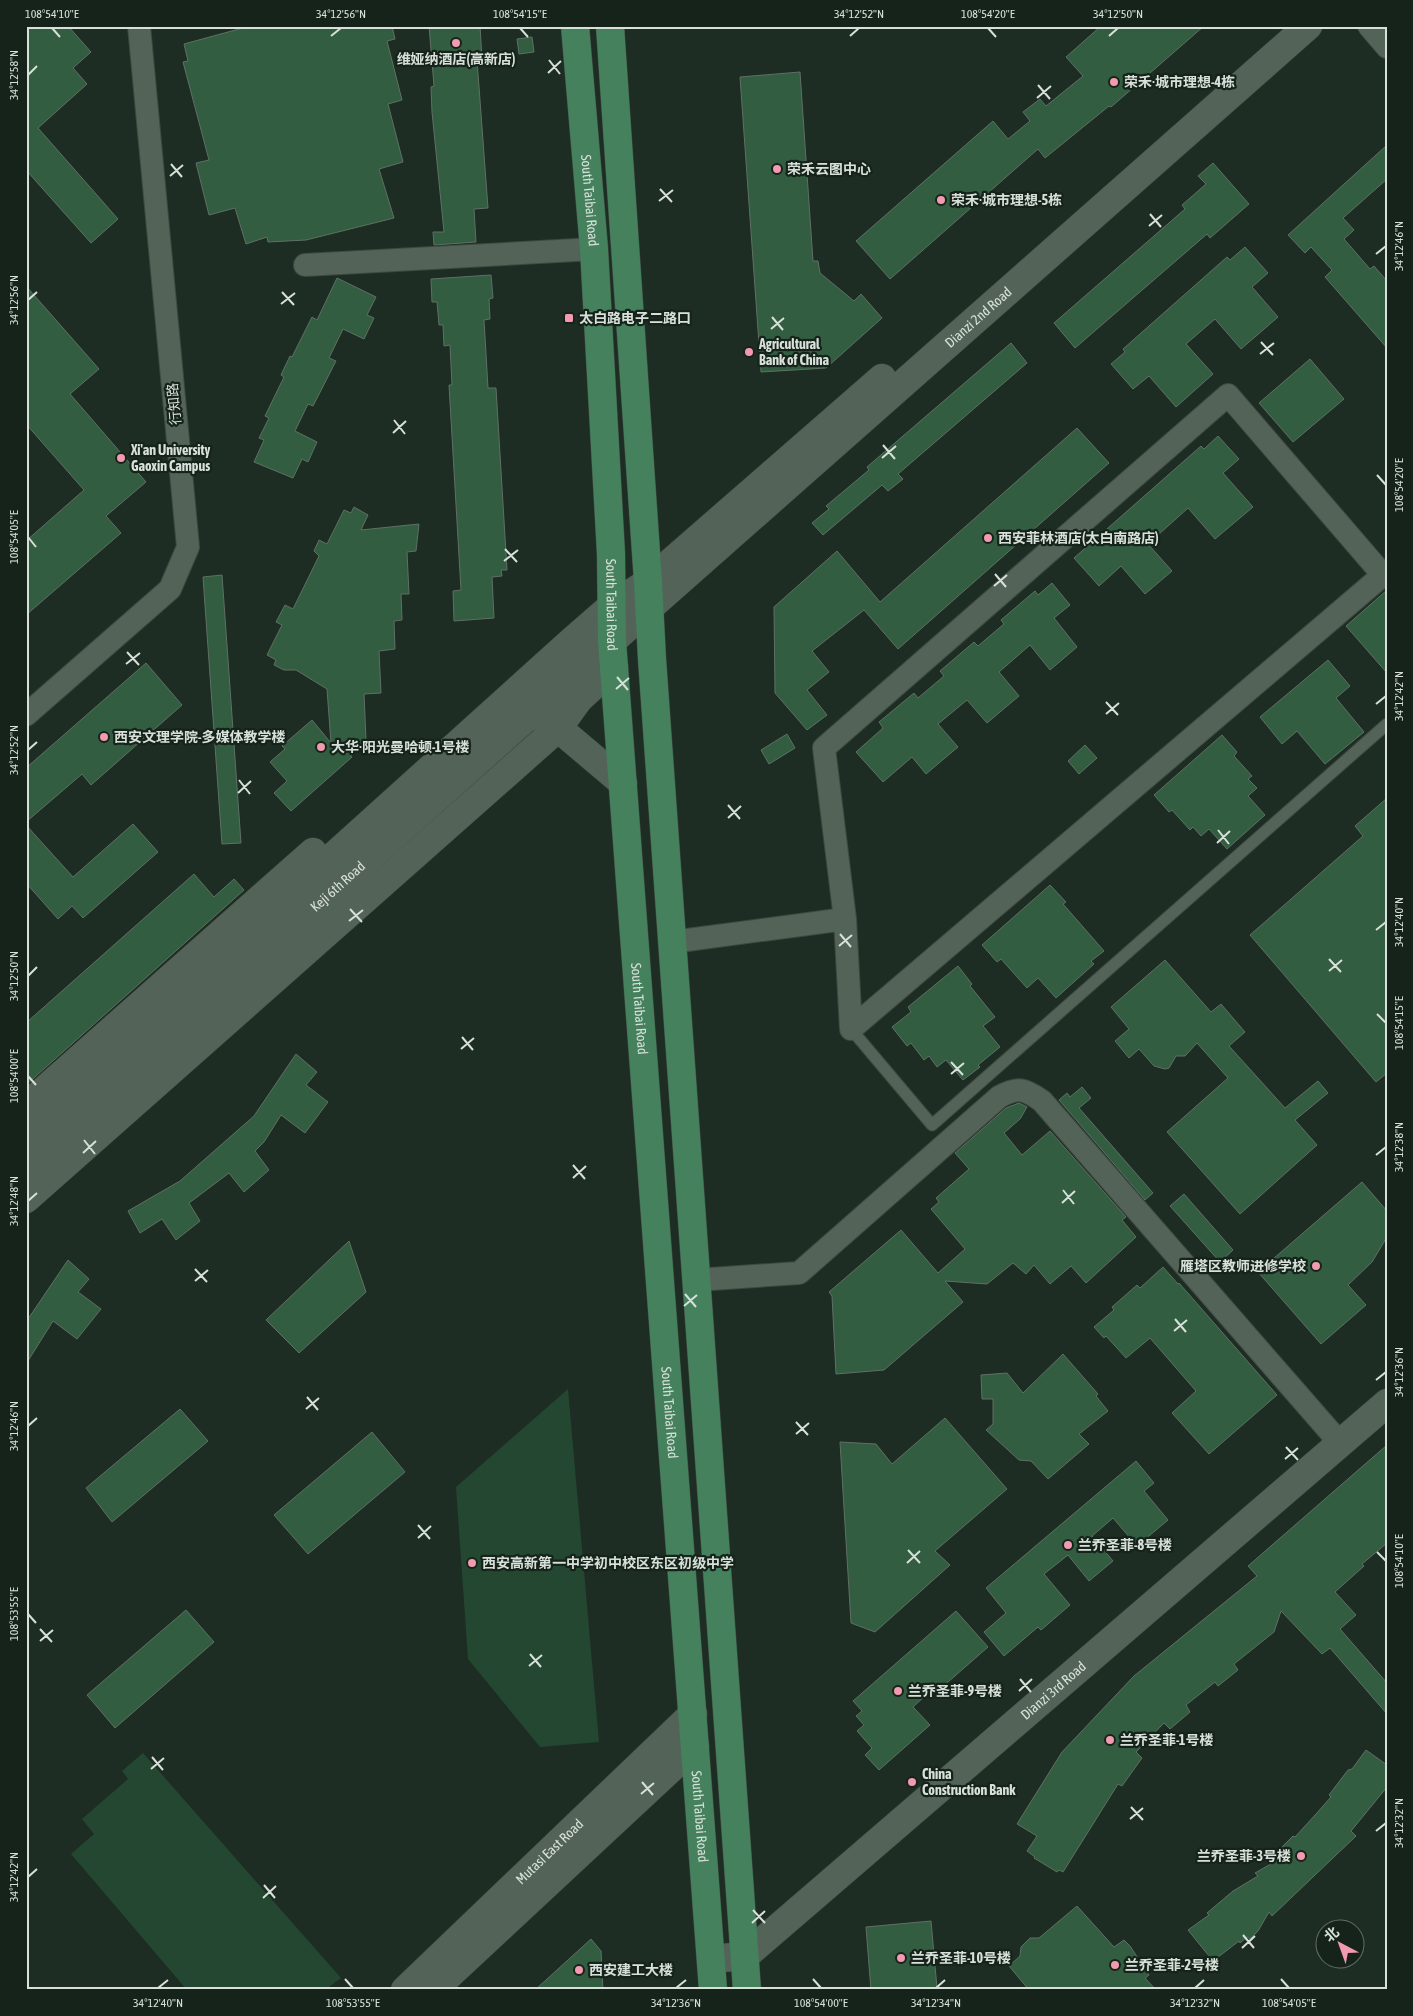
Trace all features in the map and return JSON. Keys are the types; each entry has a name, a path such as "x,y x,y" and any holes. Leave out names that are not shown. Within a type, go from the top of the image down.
{"main road":[{"name":"South Taibai Road","path":"575,26 594,249 612,597 613,654 694,1714 713,1990"},
{"path":"610,26 672,942 747,1990"},
{"name":"Dianzi 2nd Road","path":"649,595 1300,26"},
{"name":"Keji 6th Road","path":"27,1156 261,929 328,861 612,597 649,595"},
{"name":"Keji 6th Road","path":"27,1156 532,713 613,654 649,595"},
{"path":"26,1106 612,597"},
{"path":"26,1199 558,728 613,654"},
{"path":"532,713 558,728 623,783"},
{"name":"Dianzi 3rd Road","path":"745,1956 1387,1403"},
{"name":"Mutasi East Road","path":"405,1990 694,1714"},
{"name":"Mutasi East Road","path":"433,1990 695,1746"},
{"path":"711,1959 745,1956"}],"street":[{"name":"行知路","path":"26,715 170,589 188,547 139,26"},
{"path":"1369,26 1387,46"},
{"path":"305,265 594,249"},
{"path":"1228,395 1385,577 851,1029 845,919 824,748 1228,395"},
{"path":"672,942 845,919"},
{"path":"696,1280 799,1273 999,1097 1011,1090 1028,1090 1042,1101 1340,1443"}],"lane":[{"path":"851,1029 932,1125 1387,724"}],"green space":[{"path":"568,1389 599,1742 540,1747 468,1659 456,1487"},
{"path":"143,1753 341,1978 325,1990 187,1990 71,1854 94,1834 82,1819 128,1779 122,1771"}],"building":[{"path":"26,26 68,26 91,52 73,68 87,84 38,128 118,219 91,243 26,170"},
{"path":"250,26 392,26 395,39 387,41 402,100 388,104 403,162 379,169 394,218 306,240 268,242 267,237 246,244 235,208 209,215 196,163 209,160 183,62 188,61 184,44"},
{"path":"429,26 480,26 482,59 477,60 488,208 474,209 476,242 434,245 433,232 444,232 432,112 431,87 434,86"},
{"path":"1101,26 1204,26 1111,107 1109,106 1045,158 1038,149 890,279 856,241 993,121 1008,139 1030,121 1023,112 1040,99 1046,106 1083,76 1066,57"},
{"path":"532,37 534,52 519,54 517,39"},
{"name":"荣禾云图中心","path":"800,72 813,261 818,261 820,273 854,301 861,294 882,318 826,368 761,372 740,77"},
{"path":"1387,145 1387,179 1343,218 1354,230 1344,239 1370,269 1374,266 1387,281 1387,348 1325,277 1332,270 1311,247 1305,253 1288,235"},
{"path":"1213,163 1249,204 1210,238 1207,234 1075,348 1054,323 1185,209 1182,205 1206,184 1198,176"},
{"path":"1245,247 1268,273 1252,287 1278,317 1241,349 1215,319 1186,344 1213,374 1176,407 1149,376 1133,389 1111,364 1125,352 1123,349 1227,257 1230,260"},
{"path":"491,275 493,298 489,299 490,319 484,320 488,388 496,388 507,570 501,570 502,576 492,577 494,618 454,621 453,591 461,590 449,385 452,385 450,345 444,346 443,325 439,325 437,302 432,302 431,279"},
{"path":"337,278 376,297 367,315 374,318 364,339 343,329 329,358 336,361 313,406 308,404 295,431 317,442 308,462 302,459 293,478 254,462 264,440 259,438 269,418 265,416 284,377 281,375 290,356 292,357 312,317 317,320"},
{"path":"26,286 99,369 70,394 146,482 106,516 121,533 26,615 26,541 84,490 26,424"},
{"path":"1011,343 1027,363 898,474 903,479 888,491 882,485 823,535 812,523 829,509 826,506 869,470 867,467"},
{"path":"1310,359 1344,399 1293,442 1259,403"},
{"name":"西安菲林酒店(太白南路店)","path":"1077,428 1109,463 898,649 864,610 812,651 829,672 807,690 827,715 807,730 775,693 774,607 837,551 880,602"},
{"path":"1218,436 1239,459 1223,473 1253,507 1215,539 1188,508 1148,544 1172,571 1145,594 1121,566 1099,586 1074,558 1201,446 1204,449"},
{"path":"354,507 368,515 361,530 419,524 416,551 407,552 409,594 401,594 402,620 394,621 395,649 379,651 381,693 364,694 366,740 350,754 352,757 291,811 274,793 287,781 270,762 285,749 282,746 312,720 331,743 327,689 296,670 284,670 274,665 276,660 267,655 282,625 276,622 285,605 293,609 319,556 314,551 319,540 327,544 344,510 351,513"},
{"path":"222,575 241,843 222,844 203,577"},
{"path":"1052,583 1070,605 1054,618 1077,647 1050,670 1030,645 999,672 1019,696 987,723 967,700 938,724 958,747 926,774 912,757 883,782 856,752 883,728 879,722 914,693 918,698 944,676 940,671 974,642 978,646 1004,624 1001,620 1035,591 1038,595"},
{"path":"1387,590 1387,673 1346,626"},
{"path":"1328,660 1350,686 1336,698 1364,732 1325,764 1297,731 1282,744 1260,717"},
{"name":"西安文理学院-多媒体教学楼","path":"146,663 182,705 91,785 82,774 26,822 26,768"},
{"path":"787,734 795,748 769,764 761,750"},
{"path":"1222,735 1237,752 1234,756 1252,776 1248,779 1257,788 1248,796 1265,815 1227,849 1209,829 1201,836 1193,827 1190,830 1172,810 1169,812 1154,795"},
{"path":"1085,745 1097,758 1079,774 1068,761"},
{"path":"1387,798 1387,1073 1376,1082 1250,935 1363,836 1355,826"},
{"path":"133,824 158,852 83,918 72,906 58,919 26,883 26,825 73,877"},
{"path":"194,874 214,897 234,879 244,890 26,1085 26,1023"},
{"path":"1050,885 1066,902 1063,904 1104,951 1091,961 1094,964 1056,998 1038,978 1027,988 1001,959 997,962 982,945"},
{"path":"1165,960 1211,1012 1221,1004 1245,1032 1229,1046 1285,1108 1318,1081 1328,1093 1295,1120 1317,1145 1240,1214 1167,1132 1228,1078 1197,1043 1185,1056 1176,1056 1169,1068 1165,1069 1154,1066 1139,1049 1129,1058 1115,1041 1129,1029 1111,1007"},
{"path":"958,966 972,984 970,986 995,1017 983,1026 1000,1047 978,1065 980,1067 963,1080 946,1060 937,1067 929,1056 924,1060 911,1043 907,1046 892,1027 911,1012 908,1007"},
{"path":"296,1054 317,1072 306,1085 328,1102 305,1133 281,1115 264,1142 255,1151 269,1170 244,1192 229,1173 189,1203 200,1221 176,1240 162,1219 140,1233 128,1211 180,1181 254,1116"},
{"path":"1082,1087 1091,1098 1079,1108 1153,1193 1145,1200 1059,1100 1067,1093 1070,1097"},
{"path":"1019,1103 1027,1107 1020,1119 1004,1133 1022,1155 1050,1131 1126,1217 1122,1220 1136,1237 1086,1283 1071,1266 1050,1284 1034,1265 1026,1274 1013,1263 987,1284 945,1281 963,1302 884,1370 836,1374 832,1296 829,1292 901,1230 938,1273 965,1249 931,1209 939,1202 936,1198 969,1169 955,1153 1006,1108"},
{"name":"雁塔区教师进修学校","path":"1362,1182 1387,1211 1387,1237 1372,1262 1348,1285 1366,1305 1321,1344 1258,1272"},
{"path":"1184,1194 1233,1250 1220,1262 1170,1206"},
{"path":"349,1241 366,1292 299,1353 266,1320"},
{"path":"68,1260 89,1279 78,1292 101,1309 77,1339 53,1321 26,1364 26,1322"},
{"path":"1163,1267 1277,1395 1209,1454 1172,1413 1196,1391 1150,1338 1126,1358 1106,1336 1104,1338 1094,1327 1114,1310 1112,1307 1137,1285 1140,1288"},
{"path":"1063,1354 1098,1394 1096,1396 1108,1411 1079,1434 1089,1444 1048,1479 1031,1461 1019,1460 986,1430 993,1424 993,1399 982,1399 981,1375 1007,1373 1023,1393"},
{"path":"180,1409 208,1441 112,1522 86,1488"},
{"path":"945,1418 1007,1489 935,1551 950,1565 875,1632 851,1623 840,1442 876,1444 892,1464"},
{"path":"372,1432 405,1472 308,1554 274,1515"},
{"path":"1387,1445 1387,1543 1362,1564 1364,1566 1335,1592 1356,1615 1340,1629 1387,1683 1387,1714 1330,1648 1322,1654 1281,1611 1274,1632 1234,1664 1238,1670 1218,1686 1215,1682 1186,1705 1190,1712 1170,1729 1164,1723 1136,1752 1142,1758 1122,1786 1118,1784 1063,1872 1059,1870 1057,1872 1034,1858 1027,1851 1037,1836 1017,1824 1062,1752 1134,1676 1257,1576 1248,1566"},
{"name":"兰乔圣菲-8号楼","path":"1136,1461 1154,1483 1144,1491 1168,1520 1137,1546 1113,1518 1092,1536 1113,1561 1089,1581 1068,1555 1044,1574 1070,1605 1041,1630 1038,1627 1004,1656 984,1632 1006,1613 986,1588"},
{"path":"186,1610 214,1642 115,1728 87,1695"},
{"name":"兰乔圣菲-9号楼","path":"956,1611 988,1647 940,1689 937,1685 913,1707 930,1725 879,1770 865,1755 872,1748 857,1731 864,1725 856,1716 862,1711 853,1701"},
{"name":"兰乔圣菲-3号楼","path":"1366,1750 1387,1765 1387,1787 1351,1831 1356,1836 1272,1916 1269,1912 1258,1931 1250,1939 1247,1937 1240,1943 1239,1941 1213,1961 1188,1930 1209,1915 1207,1913 1233,1891 1258,1876 1255,1873 1276,1861 1272,1857 1293,1836 1295,1837 1331,1797 1329,1795"},
{"path":"1077,1906 1114,1947 1124,1940 1130,1946 1149,1975 1145,1978 1156,1990 1029,1990 1009,1966 1020,1956 1021,1947 1030,1938 1039,1938"},
{"name":"兰乔圣菲-10号楼","path":"931,1921 937,1988 871,1990 866,1927"},
{"name":"西安建工大楼","path":"591,1939 601,1951 603,1990 535,1990"}],"place":[{"name":"维娅纳酒店(高新店)","path":"456,43"},
{"name":"荣禾·城市理想-4栋","path":"1114,82"},
{"name":"荣禾云图中心","path":"777,169"},
{"name":"荣禾·城市理想-5栋","path":"941,200"},
{"name":"太白路电子二路口","path":"569,318"},
{"name":"Agricultural Bank of China","path":"749,352"},
{"name":"Xi'an University Gaoxin Campus","path":"121,458"},
{"name":"西安菲林酒店(太白南路店)","path":"988,538"},
{"name":"西安文理学院-多媒体教学楼","path":"104,737"},
{"name":"大华·阳光曼哈顿-1号楼","path":"321,747"},
{"name":"雁塔区教师进修学校","path":"1316,1266"},
{"name":"兰乔圣菲-8号楼","path":"1068,1545"},
{"name":"西安高新第一中学初中校区东区初级中学","path":"472,1563"},
{"name":"兰乔圣菲-9号楼","path":"898,1691"},
{"name":"兰乔圣菲-1号楼","path":"1110,1740"},
{"name":"China Construction Bank","path":"912,1782"},
{"name":"兰乔圣菲-3号楼","path":"1301,1856"},
{"name":"兰乔圣菲-10号楼","path":"901,1958"},
{"name":"兰乔圣菲-2号楼","path":"1115,1965"},
{"name":"西安建工大楼","path":"579,1970"}]}
